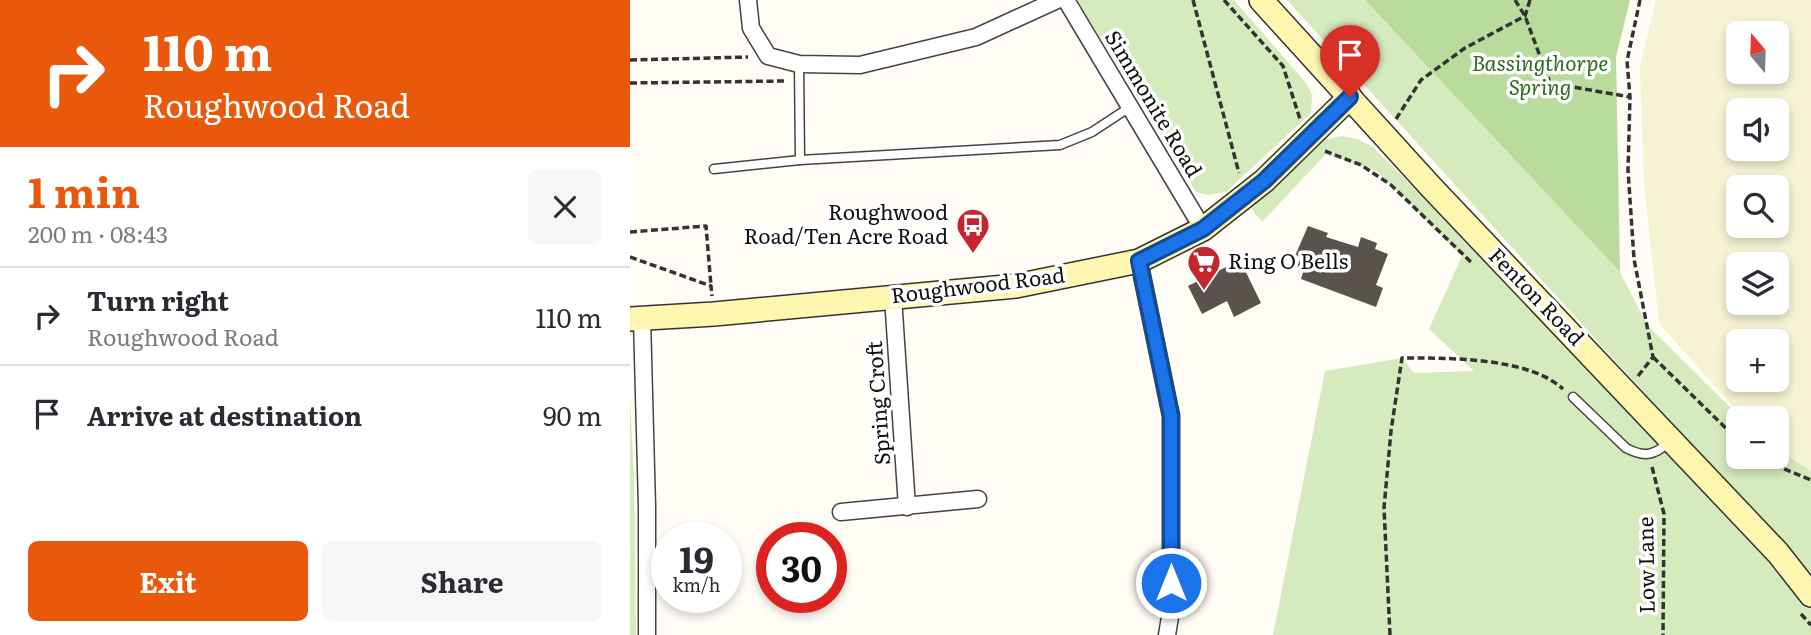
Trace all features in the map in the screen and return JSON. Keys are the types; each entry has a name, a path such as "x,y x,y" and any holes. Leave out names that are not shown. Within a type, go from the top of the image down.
{"street":[{"path":"748,0 751,28 768,56 799,64 860,65 976,37 1057,0"},
{"name":"Simmonite Road","path":"1066,0 1203,229"},
{"name":"Fenton Road","path":"1261,0 1431,187 1778,553 1811,595"},
{"name":"Roughwood Road","path":"636,319 1016,285 1139,261 1203,229 1264,181 1350,97"},
{"path":"1139,261 1171,416 1171,611 1167,635"},
{"name":"Spring Croft","path":"893,297 907,507"},
{"path":"636,319 647,507 647,635"},
{"path":"841,512 978,499"}],"lane":[{"path":"799,64 800,160"},
{"path":"713,169 800,160 1060,145 1092,132 1130,107"},
{"path":"1573,397 1626,448 1637,454 1657,453 1671,439"}],"path":[{"path":"1193,0 1239,173 1240,200"},
{"path":"1224,0 1283,66 1307,139 1321,149 1361,165 1391,185 1482,273"},
{"path":"1515,0 1525,16 1550,83 1630,97"},
{"path":"1386,136 1421,80 1465,48 1525,16 1530,0"},
{"path":"1640,0 1627,61 1630,97 1628,170 1634,259 1653,358 1726,428"},
{"path":"630,60 768,56"},
{"path":"630,83 798,81"},
{"path":"630,232 706,226 714,314"},
{"path":"630,257 711,286"},
{"path":"1390,635 1384,508 1391,431 1402,358 1463,358 1541,374 1573,397"},
{"path":"1625,391 1653,358"},
{"name":"Low Lane","path":"1648,455 1664,513 1663,635"},
{"path":"1784,469 1811,480"}],"shaded area":[{"path":"1656,0 1811,0 1811,471 1789,457 1789,406 1732,406 1659,323 1644,184 1640,66"}],"green space":[{"path":"1077,0 1234,0 1306,83 1312,95 1311,113 1226,192 1208,195 1196,192"},
{"path":"1287,0 1365,0 1620,272 1647,325 1729,406 1726,406 1726,469 1789,469 1789,457 1811,471 1811,576"},
{"name":"Bassingthorpe Spring","path":"1365,0 1630,0 1616,57 1620,272"},
{"path":"1341,136 1357,139 1373,147 1519,294 1795,587 1811,609 1811,635 1273,635 1325,371 1402,358 1414,373 1474,371 1429,329 1462,256 1377,171 1326,154 1262,222 1251,208 1325,140"},
{"path":"630,401 634,476 636,635 630,635"}],"building":[{"path":"1308,226 1328,233 1326,237 1358,247 1361,237 1377,243 1375,249 1388,254 1376,285 1383,288 1376,307 1301,279 1304,269 1297,267 1301,257 1295,256"},
{"path":"1240,260 1261,303 1234,317 1227,301 1202,314 1188,286"}],"place":[{"name":"Roughwood Road/Ten Acre Road","path":"973,255"},
{"name":"Ring O Bells","path":"1204,292"}],"route":[{"path":"1171,583 1171,416 1139,261 1203,229 1264,181 1350,97"}]}
